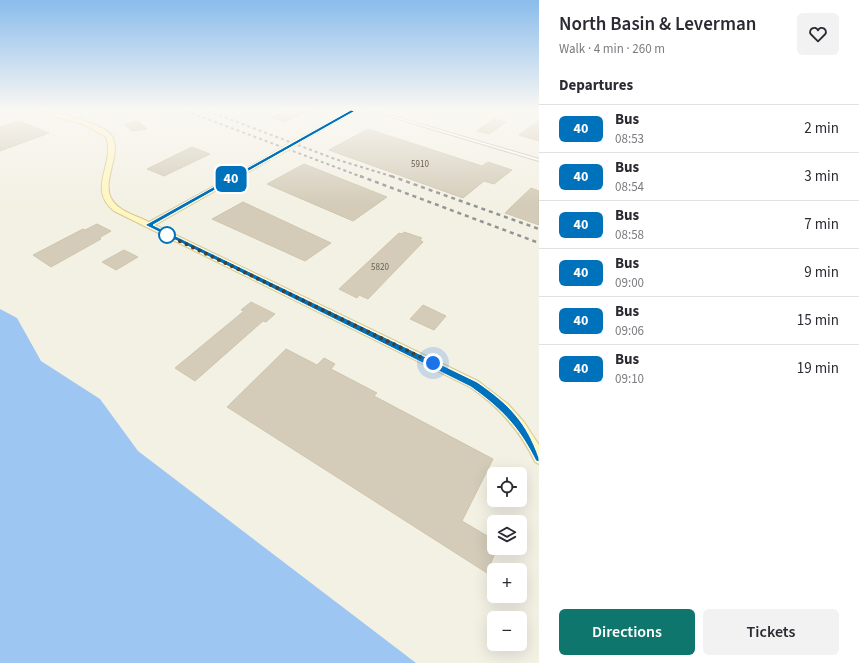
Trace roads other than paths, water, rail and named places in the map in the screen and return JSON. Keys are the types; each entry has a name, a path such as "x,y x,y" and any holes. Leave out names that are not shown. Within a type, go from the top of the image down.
{"street":[{"path":"111,142 112,145 106,196 117,209 474,384 497,400 515,419 530,439 539,458"},
{"path":"148,225 297,142"},
{"path":"478,142 539,160"}],"water":[{"path":"0,309 17,318 41,361 100,399 138,451 416,663 0,663"}],"railway":[{"path":"269,142 362,177"},
{"path":"290,142 335,159 393,177"},
{"path":"360,176 539,243"},
{"path":"393,177 539,229"}]}
